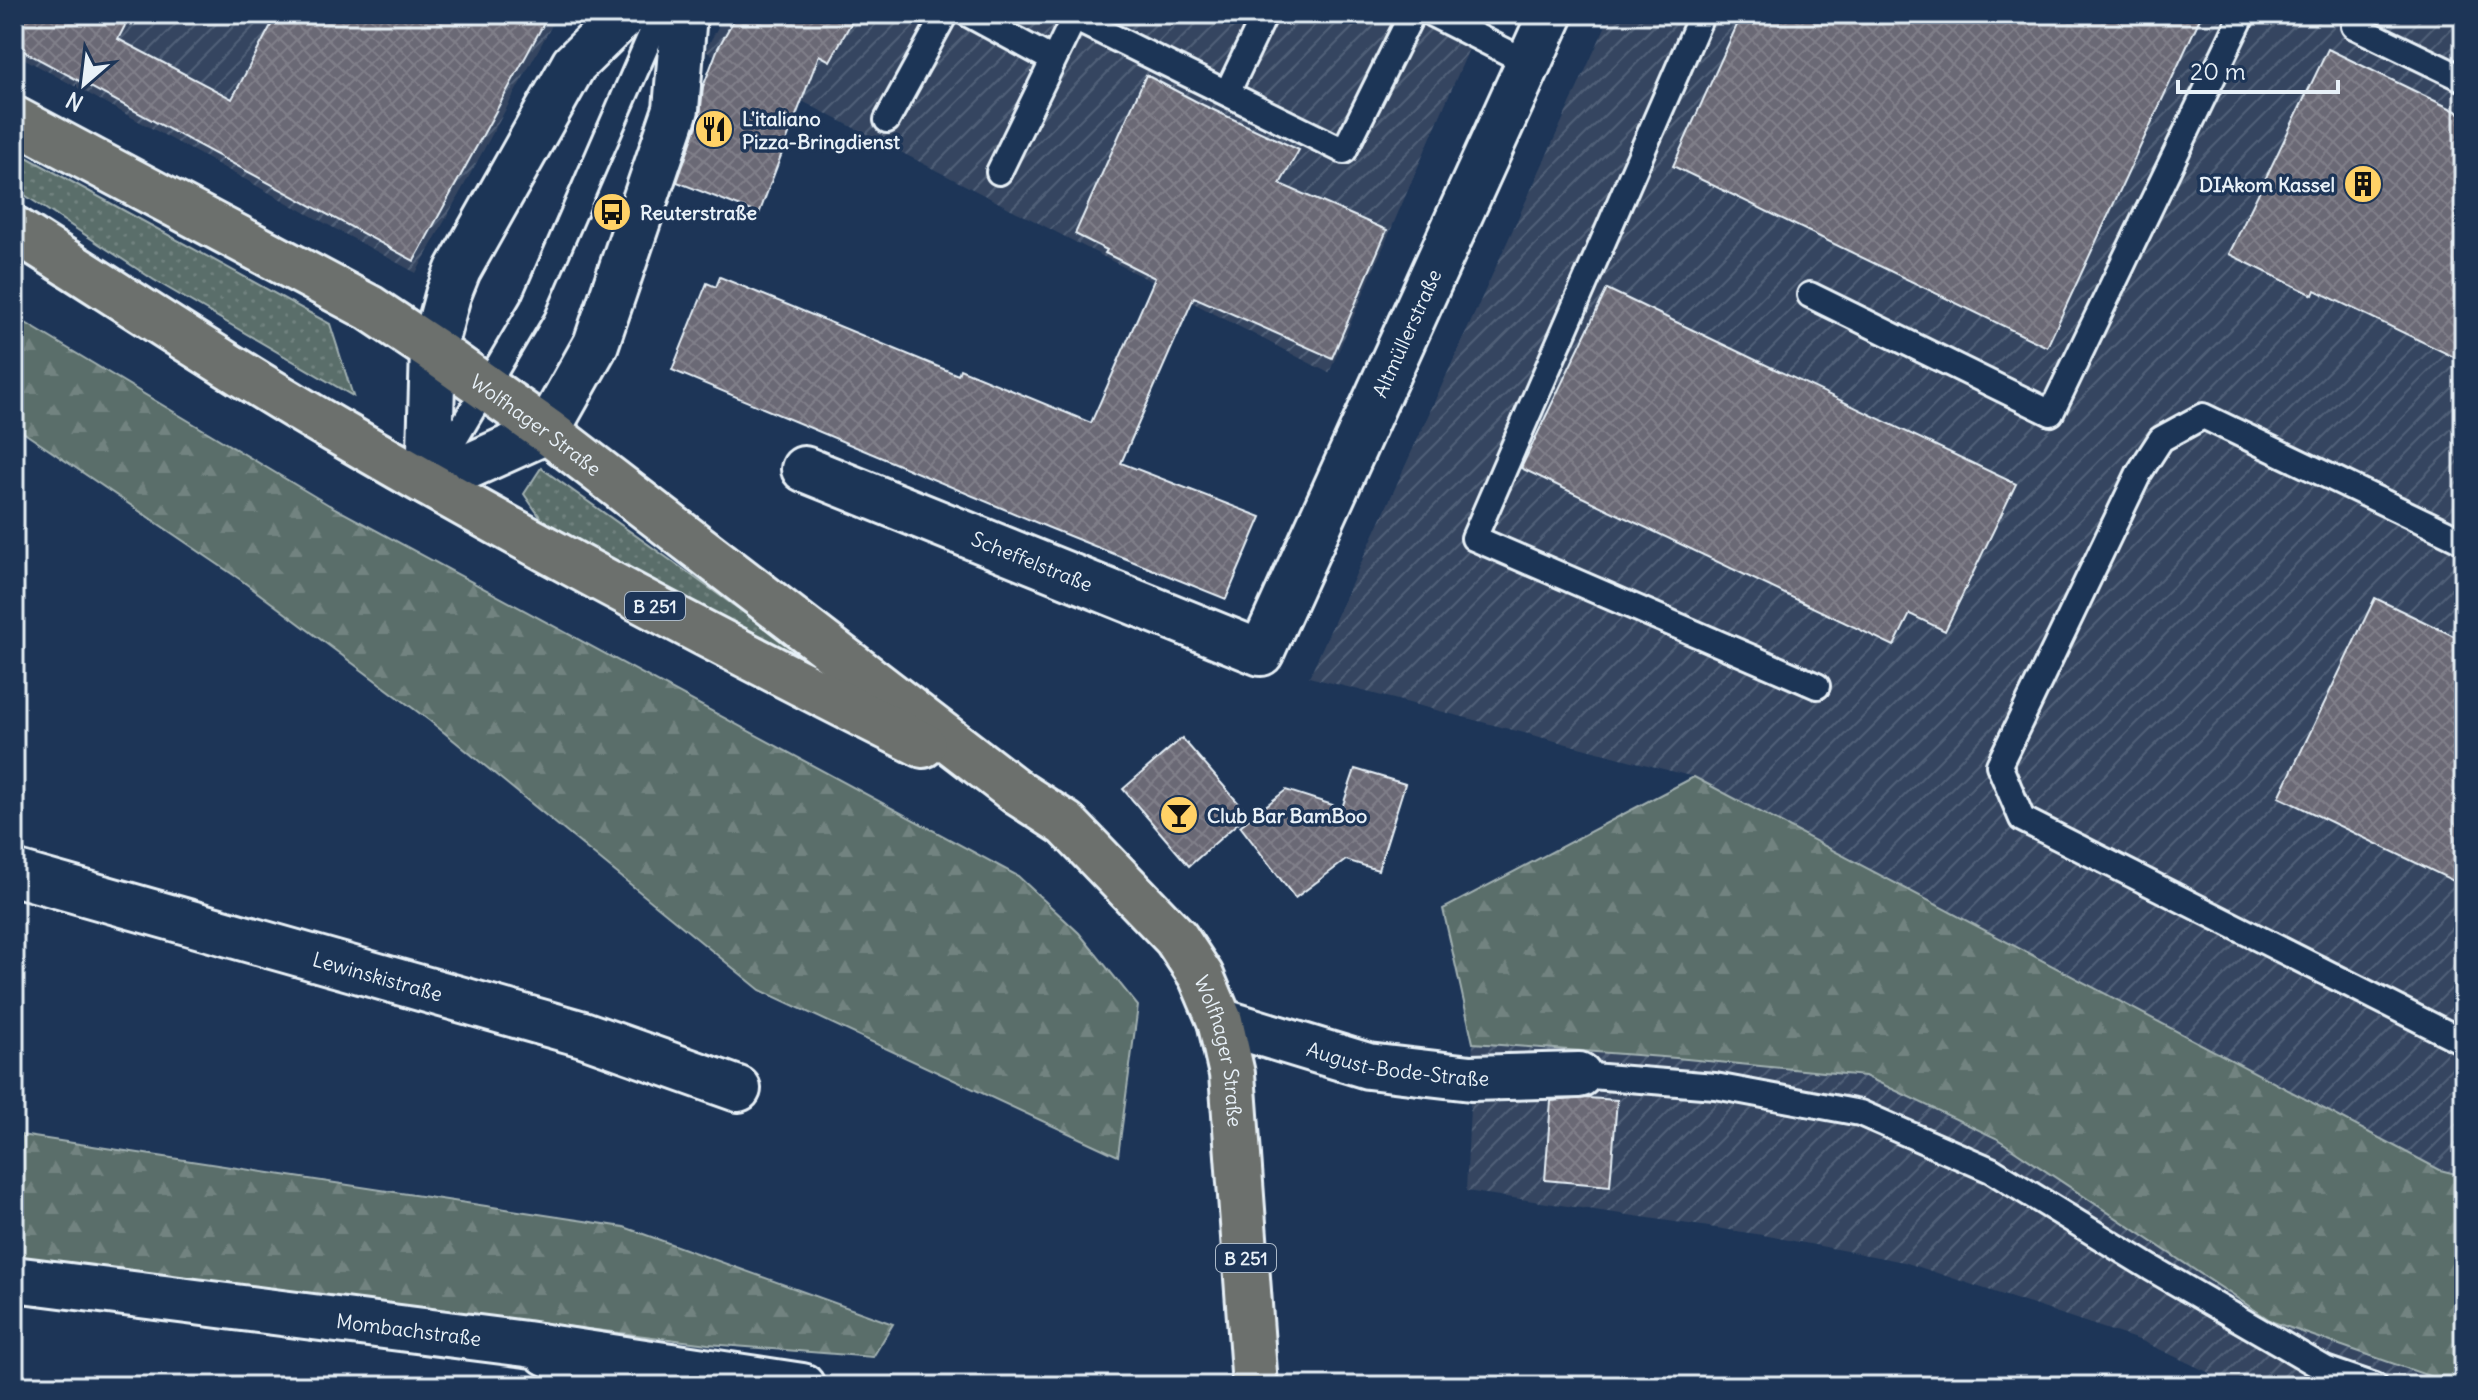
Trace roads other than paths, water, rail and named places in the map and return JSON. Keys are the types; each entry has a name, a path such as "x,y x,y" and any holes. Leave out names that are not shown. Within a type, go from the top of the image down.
{"main road":[{"name":"Wolfhager Straße","path":"14,119 370,308 433,350 547,431 1018,793 1066,824 1176,938 1201,976 1224,1038 1234,1102 1255,1386"},
{"name":"Wolfhager Straße","path":"14,229 300,409 429,484 566,560 1018,793"}],"street":[{"path":"625,14 574,64 458,270 433,350 429,484 547,431 596,344 676,109 684,14"},
{"name":"Altmüllerstraße","path":"1261,653 1551,14"},
{"name":"Scheffelstraße","path":"804,469 1261,653"},
{"name":"Lewinskistraße","path":"14,873 583,1034 738,1089"},
{"name":"August-Bode-Straße","path":"1224,1038 1368,1066 1471,1078 1579,1075"},
{"name":"Mombachstraße","path":"14,1279 526,1344 802,1386"},
{"path":"526,1344 620,1386"}],"lane":[{"path":"429,484 533,307 660,14"},
{"path":"887,120 945,14"},
{"path":"968,14 1053,60"},
{"path":"1227,93 1265,14"},
{"path":"999,172 1075,16 1344,151 1412,14"},
{"path":"1432,14 1529,63"},
{"path":"1702,14 1474,538 1817,686"},
{"path":"1810,295 2051,413 2243,14"},
{"path":"2359,14 2354,26 2464,79"},
{"path":"2464,541 2203,416 2161,439 2139,473 1999,765 2022,819 2464,1042"},
{"path":"1579,1075 1715,1086 1860,1113 1991,1170 2325,1369 2375,1386"}],"place":[{"name":"L'italiano Pizza-Bringdienst","path":"714,129"},
{"name":"DIAkom Kassel","path":"2363,184"},
{"name":"Reuterstraße","path":"612,212"},
{"name":"Club Bar BamBoo","path":"1179,815"}]}
